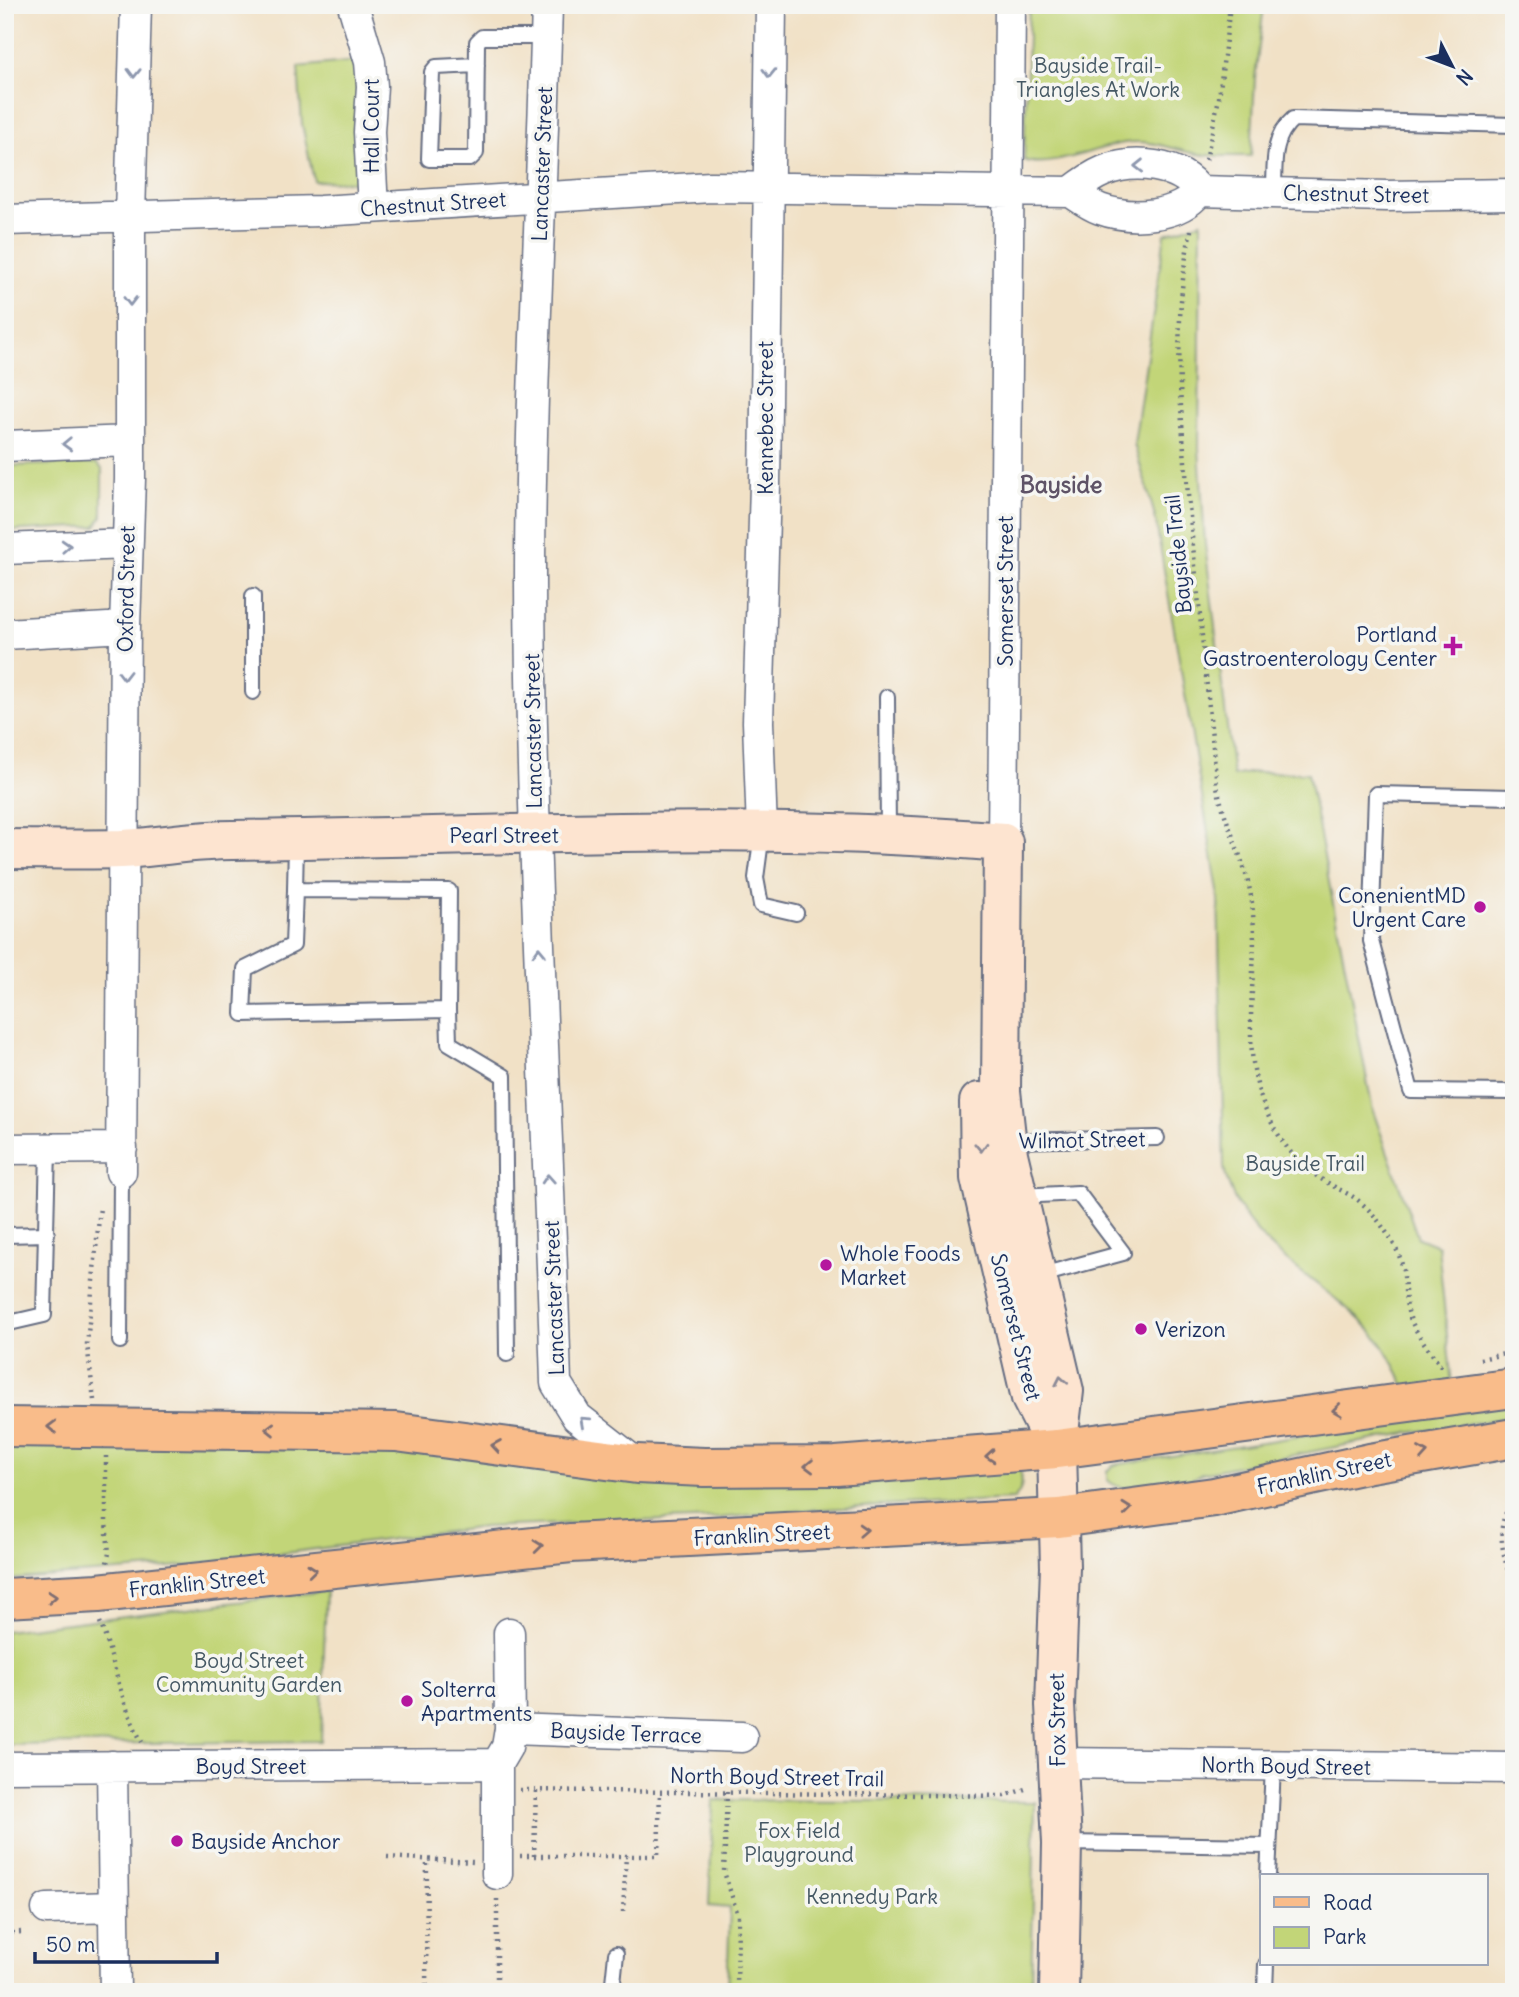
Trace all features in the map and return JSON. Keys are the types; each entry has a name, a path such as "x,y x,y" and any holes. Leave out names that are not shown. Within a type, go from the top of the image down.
{"main road":[{"path":"5,1427 396,1432 637,1464 704,1467 836,1466 1058,1449 1514,1388"},
{"name":"Franklin Street","path":"5,1598 98,1593 571,1543 1059,1518 1214,1497 1370,1463 1514,1438"}],"street":[{"name":"Oxford Street","path":"122,1160 125,627 130,441 130,216 136,5"},
{"name":"Hall Court","path":"353,5 370,62 372,86 369,132 373,208"},
{"name":"Lancaster Street","path":"547,5 531,514 534,835 556,1382 577,1417 637,1464"},
{"name":"Kennebec Street","path":"762,831 758,722 765,485 771,5"},
{"name":"Somerset Street","path":"1010,5 1001,1091 1018,1197 1064,1391 1058,1449"},
{"path":"1146,165 1178,172 1199,191 1180,208 1137,214 1103,211 1071,191 1107,170 1146,165"},
{"name":"Chestnut Street","path":"5,220 373,208 710,187 1071,191"},
{"name":"Chestnut Street","path":"1199,191 1386,196 1514,194"},
{"path":"5,446 130,441"},
{"path":"5,549 127,544"},
{"path":"5,634 125,627"},
{"name":"Pearl Street","path":"5,849 123,849 231,840 762,831 888,833 1003,842"},
{"name":"Somerset Street","path":"1000,1008 979,1100 980,1178 1031,1398 1058,1449"},
{"path":"5,1149 48,1149 122,1160"},
{"name":"Fox Street","path":"1058,1449 1055,1705 1047,1775 1062,1843 1059,1992"},
{"path":"497,1874 497,1764 507,1747 510,1728 509,1633"},
{"name":"Bayside Terrace","path":"510,1728 742,1737"},
{"name":"Boyd Street","path":"5,1767 497,1764"},
{"path":"112,1766 115,1992"},
{"name":"North Boyd Street","path":"1047,1775 1273,1766 1514,1768"},
{"path":"47,1909 114,1907"}],"lane":[{"path":"477,65 436,67 432,72 429,159 470,159 475,153 477,65 477,41 482,37 546,37"},
{"path":"1274,192 1276,146 1282,128 1293,119 1514,125"},
{"path":"253,596 253,692"},
{"path":"887,697 888,833"},
{"path":"1514,797 1376,794 1371,941 1411,1091 1514,1093"},
{"path":"762,831 756,878 761,905 796,913"},
{"path":"296,840 293,945 245,969 243,1014 448,1010"},
{"path":"295,890 449,891 449,1043 504,1076 507,1354"},
{"name":"Wilmot Street","path":"1007,1141 1157,1138"},
{"path":"5,1324 44,1315 48,1149"},
{"path":"120,1341 122,1160"},
{"path":"1018,1197 1078,1193 1123,1253 1037,1276"},
{"path":"5,1235 47,1234"},
{"path":"1268,1874 1273,1766"},
{"path":"1062,1843 1269,1846"},
{"path":"612,1992 616,1954"},
{"path":"1265,1992 1266,1966"}],"path":[{"name":"Bayside Trail","path":"1230,5 1216,117 1186,253 1181,302 1182,418 1217,786 1228,826 1247,875 1252,903 1248,1024 1254,1077 1267,1115 1293,1156 1314,1175 1360,1201 1383,1227 1395,1246 1406,1274 1408,1313 1440,1365"},
{"path":"1467,1362 1514,1352"},
{"path":"1514,1501 1506,1511 1501,1528 1514,1593"},
{"name":"North Boyd Street Trail","path":"516,1790 1004,1796 1047,1775"},
{"path":"534,1856 658,1856 660,1791"},
{"path":"727,1792 724,1872 738,1915 737,1992"},
{"path":"623,1912 626,1855"},
{"path":"387,1857 481,1862 497,1874"},
{"path":"426,1992 427,1860"},
{"path":"5,1933 22,1932"}],"green space":[{"name":"Bayside Trail- Triangles At Work","path":"1029,5 1264,5 1255,78 1251,156 1204,155 1153,143 1134,142 1059,160 1024,160"},
{"path":"356,61 363,182 314,181 302,124 298,67"},
{"name":"Bayside Trail","path":"1201,222 1199,448 1205,544 1233,776 1254,772 1308,773 1373,1111 1418,1238 1438,1246 1453,1395 1412,1400 1378,1339 1358,1318 1267,1243 1248,1221 1233,1196 1224,1168 1218,891 1155,516 1134,444 1165,234"},
{"path":"96,463 102,469 102,516 96,526 5,531 5,466"},
{"path":"1514,1403 1514,1417 1407,1433 1202,1473 1175,1487 1131,1489 1113,1484 1107,1479 1107,1471 1114,1465"},
{"path":"5,1441 312,1442 1020,1469 1022,1482 1014,1499 806,1510 718,1518 484,1527 194,1565 5,1580"},
{"name":"Boyd Street Community Garden","path":"326,1591 321,1741 5,1745 5,1631"},
{"name":"Kennedy Park","path":"713,1800 1035,1802 1031,1992 727,1992 730,1908 709,1906"}],"place":[{"name":"Portland Gastroenterology Center","path":"1453,646"},
{"name":"ConenientMD Urgent Care","path":"1480,907"},
{"name":"Whole Foods Market","path":"826,1265"},
{"name":"Verizon","path":"1141,1329"},
{"name":"Solterra Apartments","path":"407,1701"},
{"name":"Bayside Anchor","path":"177,1841"}],"district":[{"name":"Bayside","path":"1061,484"}],"park label":[{"name":"Fox Field Playground","path":"799,1842"}]}
